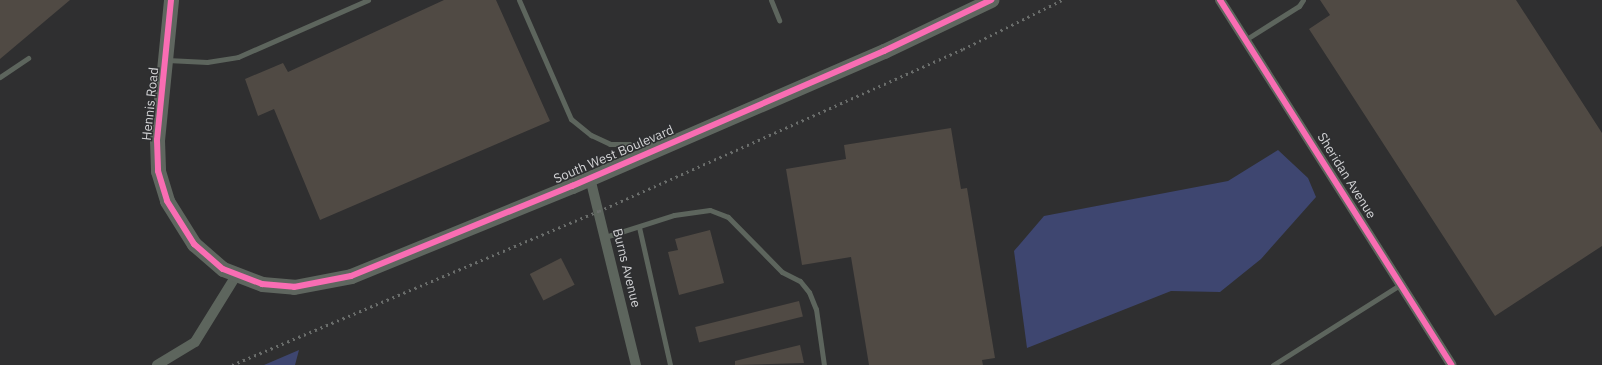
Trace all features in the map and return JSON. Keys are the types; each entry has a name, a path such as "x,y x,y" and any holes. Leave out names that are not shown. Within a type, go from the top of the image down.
{"street":[{"name":"Hennis Road","path":"171,0 167,60 157,140 158,171 166,201 194,244 236,276"},
{"name":"South West Boulevard","path":"236,276 262,284 294,287 332,282 590,178 884,51 991,0"},
{"name":"Sheridan Avenue","path":"1220,0 1452,365"},
{"name":"Burns Avenue","path":"590,178 636,365"},
{"path":"157,365 195,342 236,276"}],"lane":[{"path":"167,60 207,62 238,57 368,0"},
{"path":"519,0 571,119 591,136 610,144 669,144"},
{"path":"771,0 779,20"},
{"path":"1245,40 1299,6 1303,0"},
{"path":"0,77 28,58"},
{"path":"605,237 674,215 710,210 728,217 782,272 800,282 809,292 816,309 824,365"},
{"path":"639,226 670,365"},
{"path":"1273,365 1401,284"}],"shaded area":[{"path":"1278,150 1308,178 1316,197 1261,259 1220,292 1171,291 1027,348 1014,251 1044,216 1228,181"},
{"path":"299,350 295,365 264,365"}],"building":[{"path":"0,0 70,0 0,59"},
{"path":"444,0 496,0 550,121 320,220 274,109 258,116 245,79 283,63 288,72"},
{"path":"1320,0 1516,0 1602,133 1602,246 1495,316 1309,29 1330,15"},
{"path":"951,128 961,189 967,188 995,358 982,360 983,365 869,365 851,257 802,265 786,169 846,159 844,145"},
{"path":"710,230 724,283 679,295 668,252 678,250 675,239"},
{"path":"561,258 575,285 543,301 530,274"},
{"path":"799,301 803,317 699,342 695,327"},
{"path":"800,345 804,363 735,365 735,361"}],"railway":[{"path":"232,365 599,211 963,49 1062,0"}],"cycle path":[{"path":"171,0 157,140 158,171 167,201 194,244 223,269 262,284 294,287 351,276 572,186 884,51 991,0"},
{"path":"1220,0 1452,365"}]}
